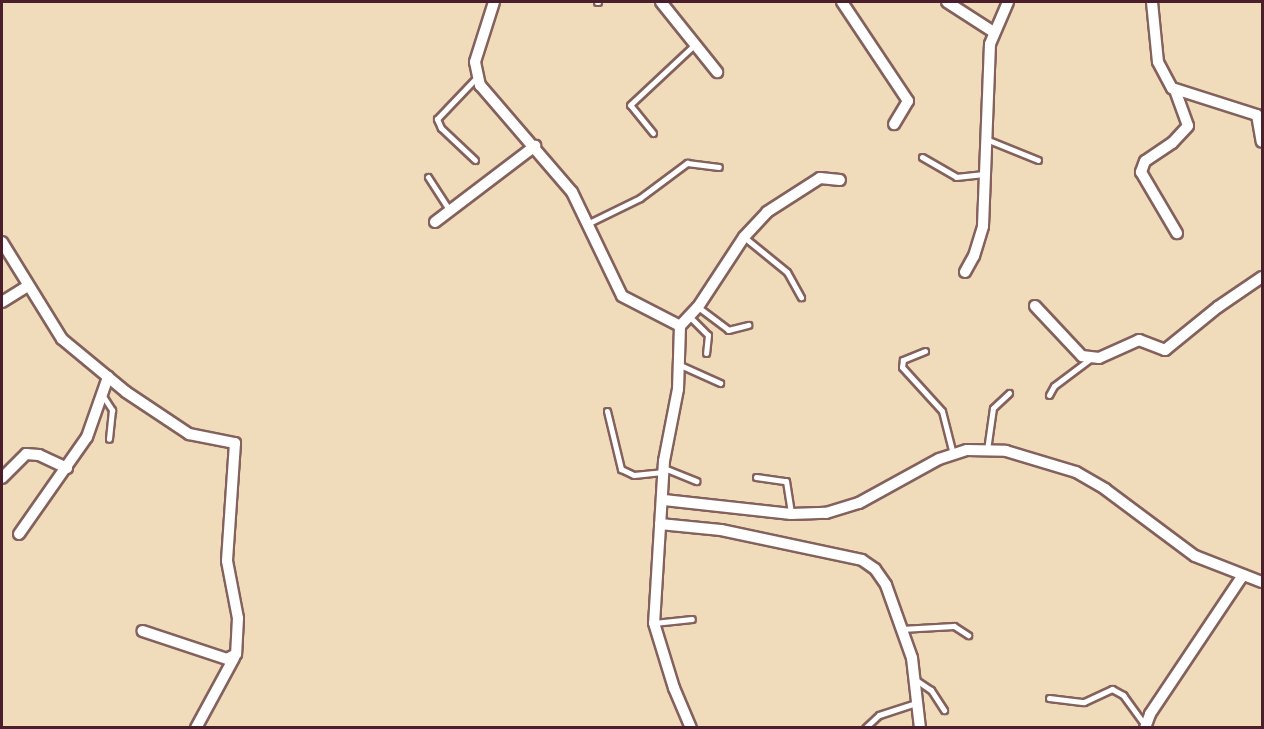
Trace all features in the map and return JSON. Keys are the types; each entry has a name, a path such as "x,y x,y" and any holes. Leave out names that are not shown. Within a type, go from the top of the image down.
{"street":[{"path":"494,2 476,62 477,77 572,192 589,223 604,264 622,296 680,326"},
{"path":"660,2 693,46 717,72"},
{"path":"842,2 908,101 894,124"},
{"path":"947,2 992,31"},
{"path":"964,272 974,256 983,226 985,138 992,31 1008,2"},
{"path":"1152,2 1158,62 1187,121 1181,135 1148,158 1141,172 1177,233"},
{"path":"1175,95 1257,115 1263,142"},
{"path":"435,222 535,146"},
{"path":"691,728 674,688 654,622 664,470 680,365 680,326 698,307 744,237 780,201 806,185 827,177 840,180"},
{"path":"2,242 26,287 55,331 108,377 189,434 235,443 227,561 239,630 234,658 196,728"},
{"path":"1035,306 1082,356 1090,359 1138,340 1165,350 1218,307 1263,278"},
{"path":"2,302 26,287"},
{"path":"19,534 87,437 108,377"},
{"path":"662,514 826,513 859,503 953,454 987,450 1006,451 1076,472 1195,556 1263,582"},
{"path":"2,478 26,454 39,455 67,468"},
{"path":"662,514 721,530 862,560 875,569 886,585 916,680 920,728"},
{"path":"1146,722 1243,575"},
{"path":"143,631 234,658"}],"lane":[{"path":"653,133 630,105 693,46"},
{"path":"475,160 441,128 437,119 477,77"},
{"path":"985,138 1038,160"},
{"path":"922,157 957,177 984,174"},
{"path":"589,223 640,198 687,163 719,166"},
{"path":"428,177 450,211"},
{"path":"744,237 791,276 801,297"},
{"path":"698,307 728,330 748,325"},
{"path":"690,317 708,335 706,353"},
{"path":"925,351 903,360 902,367 942,411 953,454"},
{"path":"1049,395 1054,386 1090,359"},
{"path":"680,365 720,384"},
{"path":"987,450 993,408 1009,393"},
{"path":"103,396 112,410 109,439"},
{"path":"607,411 621,469 640,474 664,470 696,481"},
{"path":"756,477 786,481 791,514"},
{"path":"654,622 692,619"},
{"path":"901,628 954,626 968,635"},
{"path":"916,680 931,690 944,710"},
{"path":"1049,698 1084,702 1107,690 1117,690 1146,722"},
{"path":"865,728 879,715 919,702"}]}
